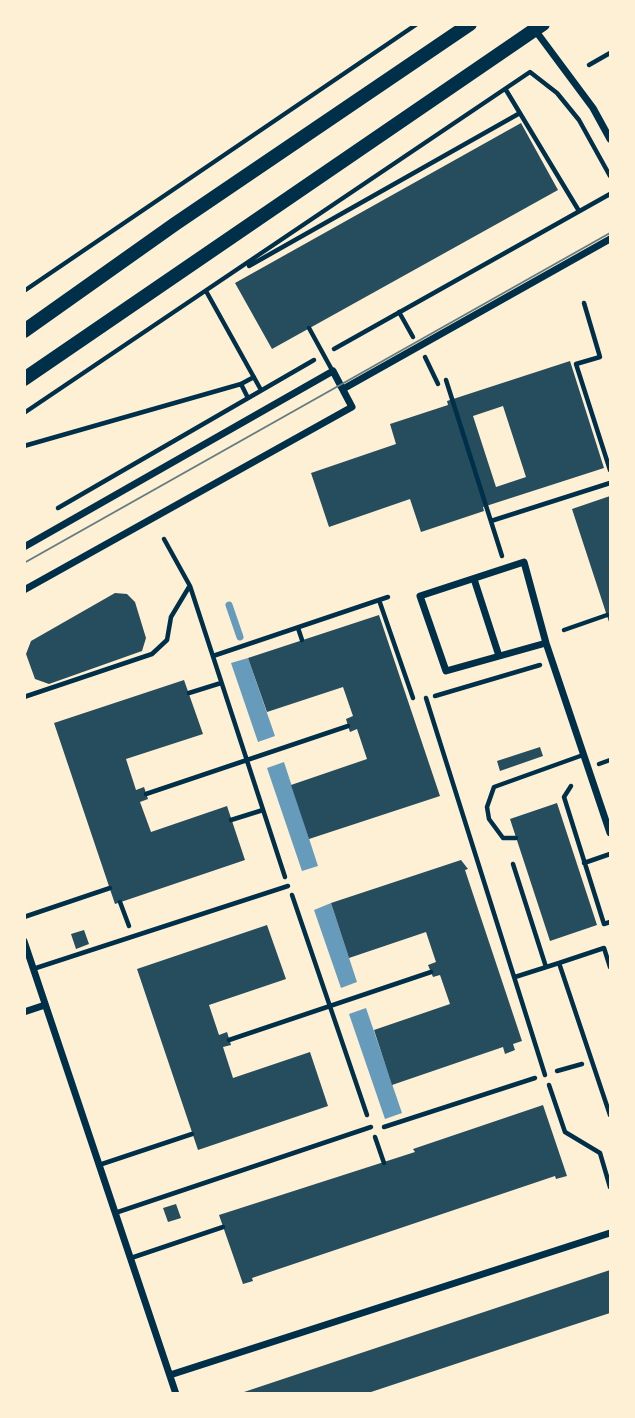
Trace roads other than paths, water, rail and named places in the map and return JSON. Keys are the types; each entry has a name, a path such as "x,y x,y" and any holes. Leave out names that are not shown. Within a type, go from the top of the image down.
{"main road":[{"path":"24,331 175,223 470,24"},
{"path":"24,379 536,27"}],"street":[{"path":"536,27 593,108 611,139"},
{"path":"342,389 611,239"},
{"path":"24,547 333,371 352,407 24,590"},
{"path":"547,643 446,671 419,596 524,562 547,643 611,834"},
{"path":"474,579 499,656"},
{"path":"24,941 176,1394"},
{"path":"24,1012 45,1005"},
{"path":"170,1375 611,1233"}],"lane":[{"path":"309,328 333,371"},
{"path":"426,698 545,1075"},
{"path":"516,838 503,838 489,819 487,807 494,787 584,754"},
{"path":"513,864 546,967"},
{"path":"33,969 288,886"},
{"path":"24,916 110,888"},
{"path":"514,977 611,946"},
{"path":"604,948 611,967"},
{"path":"559,963 610,1111"},
{"path":"115,1213 371,1127"},
{"path":"99,1165 192,1134"},
{"path":"130,1258 223,1227"}],"water":[{"path":"248,658 275,736 258,742 231,663"},
{"path":"284,762 318,866 302,871 267,768"},
{"path":"331,903 357,982 341,988 314,910"},
{"path":"366,1008 402,1113 385,1119 349,1014"}],"waterway":[{"path":"229,605 240,637"}],"tram line":[{"path":"24,563 610,233"}]}
